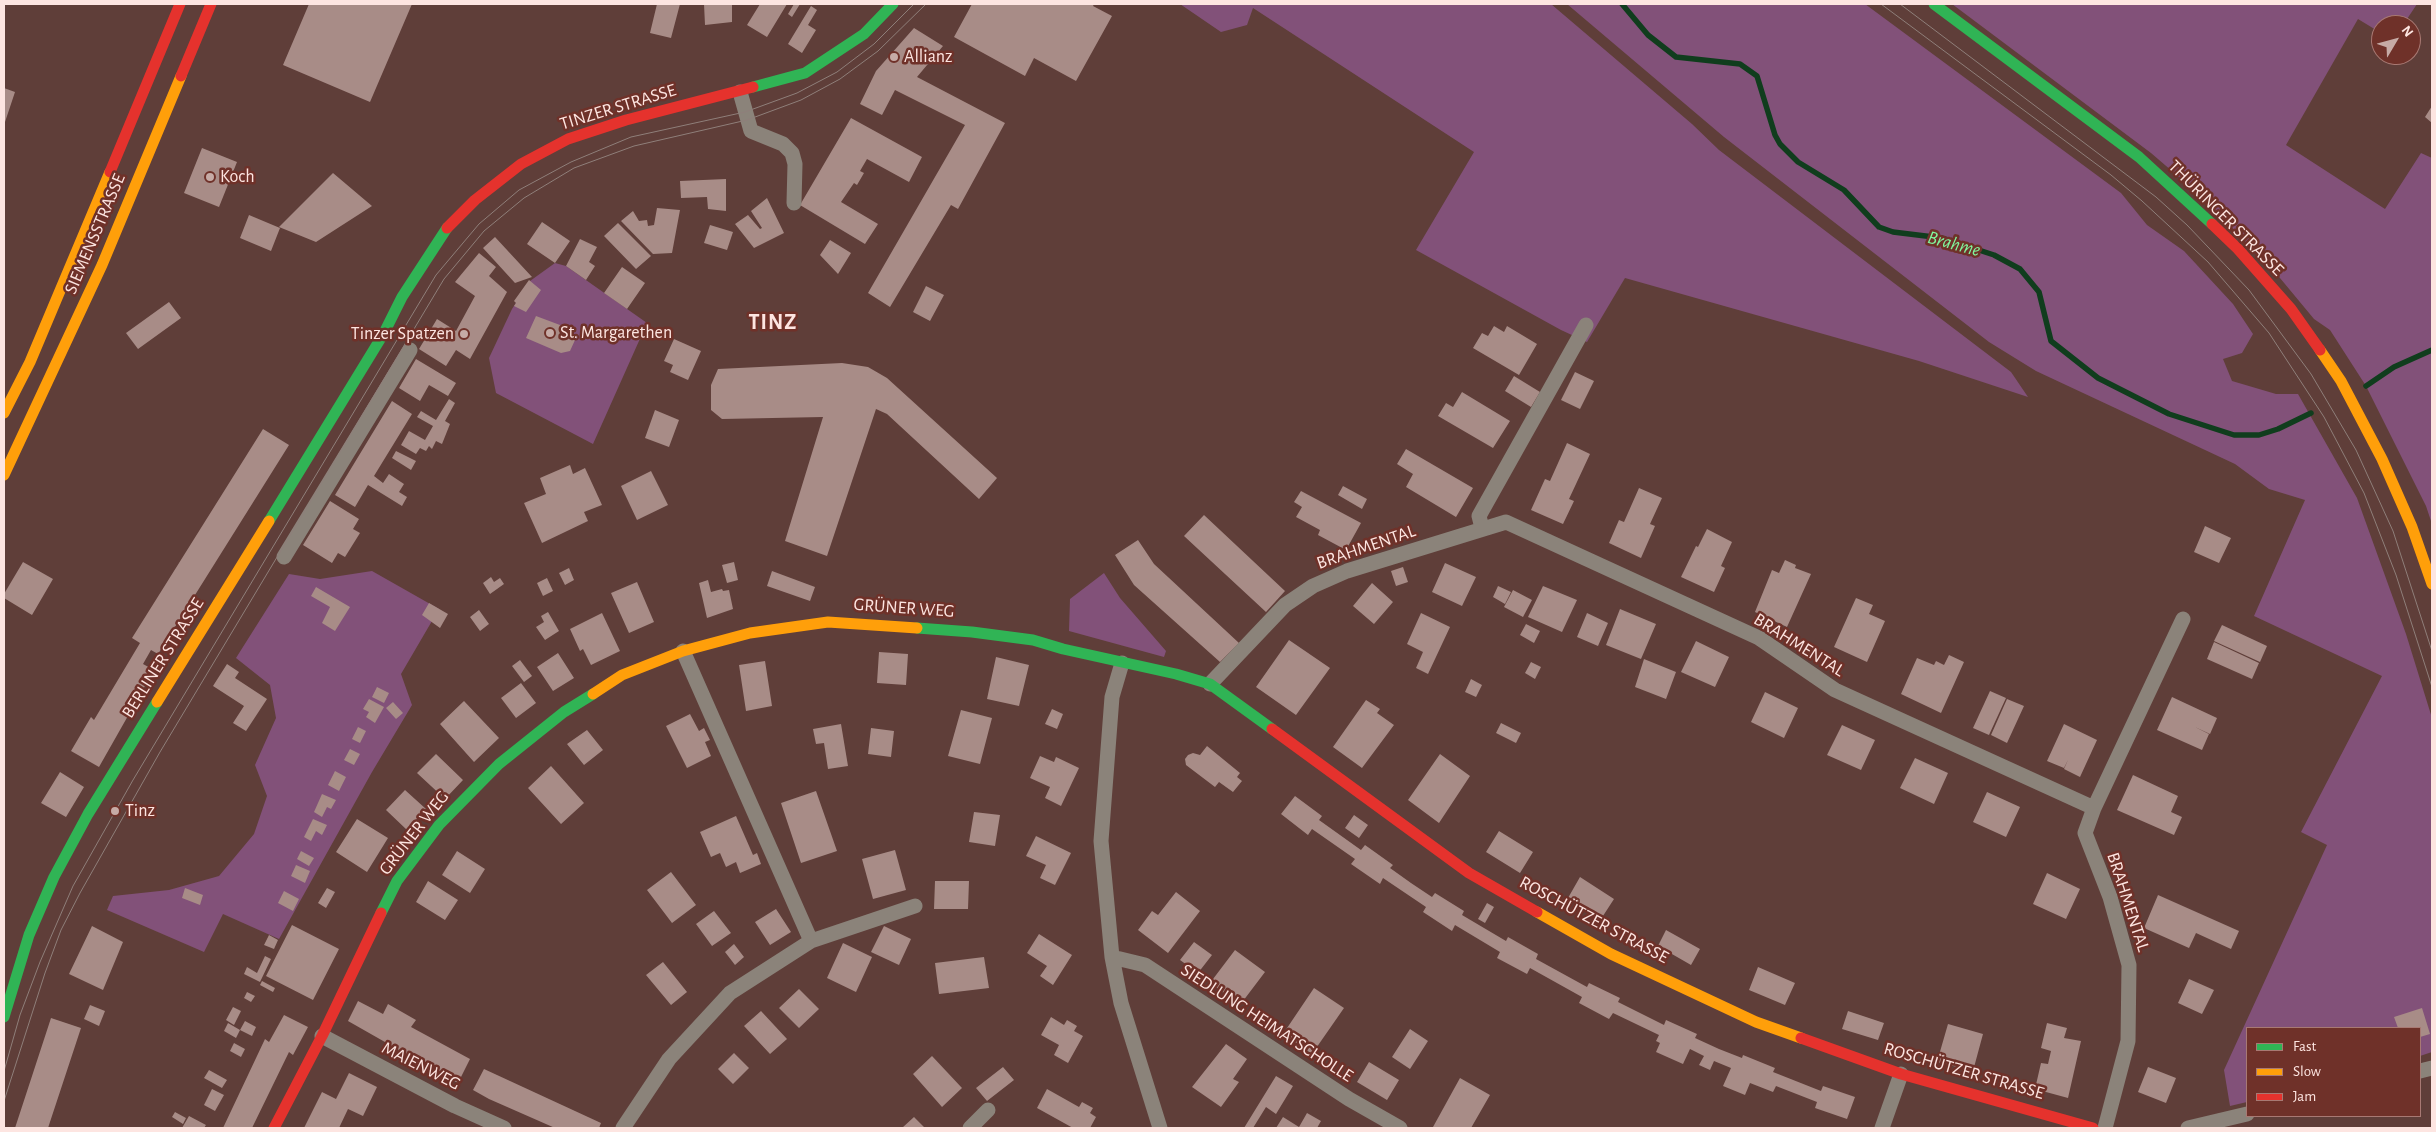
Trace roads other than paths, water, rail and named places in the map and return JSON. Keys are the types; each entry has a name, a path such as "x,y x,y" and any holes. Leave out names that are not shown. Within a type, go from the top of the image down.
{"street":[{"name":"SIEMENSSTRASSE","path":"4,414 30,362 180,4"},
{"name":"SIEMENSSTRASSE","path":"4,475 49,382 102,264 211,4"},
{"name":"TINZER STRASSE","path":"384,333 402,297 443,232 475,200 521,164 568,139 626,120 805,74 864,34 893,4"},
{"name":"THÜRINGER STRASSE","path":"1934,4 2139,157 2238,249 2291,309 2341,381 2382,459 2412,527 2432,584"},
{"path":"740,92 751,131 783,144 792,153 795,164 794,203"},
{"path":"1482,528 1480,516 1586,325"},
{"name":"BERLINER STRASSE","path":"4,1017 29,935 54,877 88,814 384,333"},
{"path":"284,557 410,350"},
{"name":"BRAHMENTAL","path":"1210,684 1285,605 1313,586 1347,571 1506,522 1759,638 1834,690 2094,808"},
{"name":"BRAHMENTAL","path":"2105,1128 2128,1041 2129,965 2110,897 2085,833 2094,808 2183,619"},
{"name":"GRÜNER WEG","path":"274,1128 322,1036 397,881 439,825 499,764 564,712 622,675 683,652 750,633 828,622 972,632 1033,640 1122,663"},
{"path":"683,652 811,941"},
{"path":"1122,663 1112,697 1101,841 1112,956 1121,1003 1160,1128"},
{"name":"ROSCHÜTZER STRASSE","path":"1122,663 1176,674 1210,684 1469,873 1602,949 1756,1022 1900,1074 2093,1128"},
{"path":"623,1128 669,1059 730,993 811,941 915,906"},
{"name":"SIEDLUNG HEIMATSCHOLLE","path":"1112,956 1145,965 1349,1099 1400,1128"},
{"name":"MAIENWEG","path":"322,1036 455,1106 504,1128"},
{"path":"1882,1128 1900,1074"},
{"path":"970,1128 988,1110"},
{"path":"2188,1128 2246,1114"}],"waterway":[{"name":"Brahme","path":"1622,4 1648,35 1676,57 1740,64 1757,76 1775,135 1780,144 1798,162 1844,190 1879,227 1893,232 1942,238 1994,255 2020,269 2039,292 2051,341 2098,378 2169,414 2234,435 2259,435 2278,429 2311,413"},
{"name":"Brahme","path":"2366,386 2394,367 2432,350"}],"tram line":[{"path":"4,1071 20,1015 40,962 73,886 133,780 436,275 479,224 519,190 571,162 631,137 745,112 797,93 837,72 874,44 914,4"},
{"path":"4,1101 45,973 61,930 80,893 160,752 444,279 484,231 524,198 574,168 634,146 747,120 801,100 840,79 878,51 926,4"},
{"path":"1881,4 2111,175 2142,201 2208,262 2269,333 2324,417 2364,493 2396,575 2432,687"},
{"path":"1900,4 2156,197 2187,225 2249,290 2311,374 2356,450 2393,531 2432,651"}],"place":[{"name":"Allianz","path":"894,57"},
{"name":"Koch","path":"210,177"},
{"name":"St. Margarethen","path":"550,333"},
{"name":"Tinzer Spatzen","path":"464,334"},
{"name":"Tinz","path":"115,811"}],"district":[{"name":"TINZ","path":"773,322"}]}
